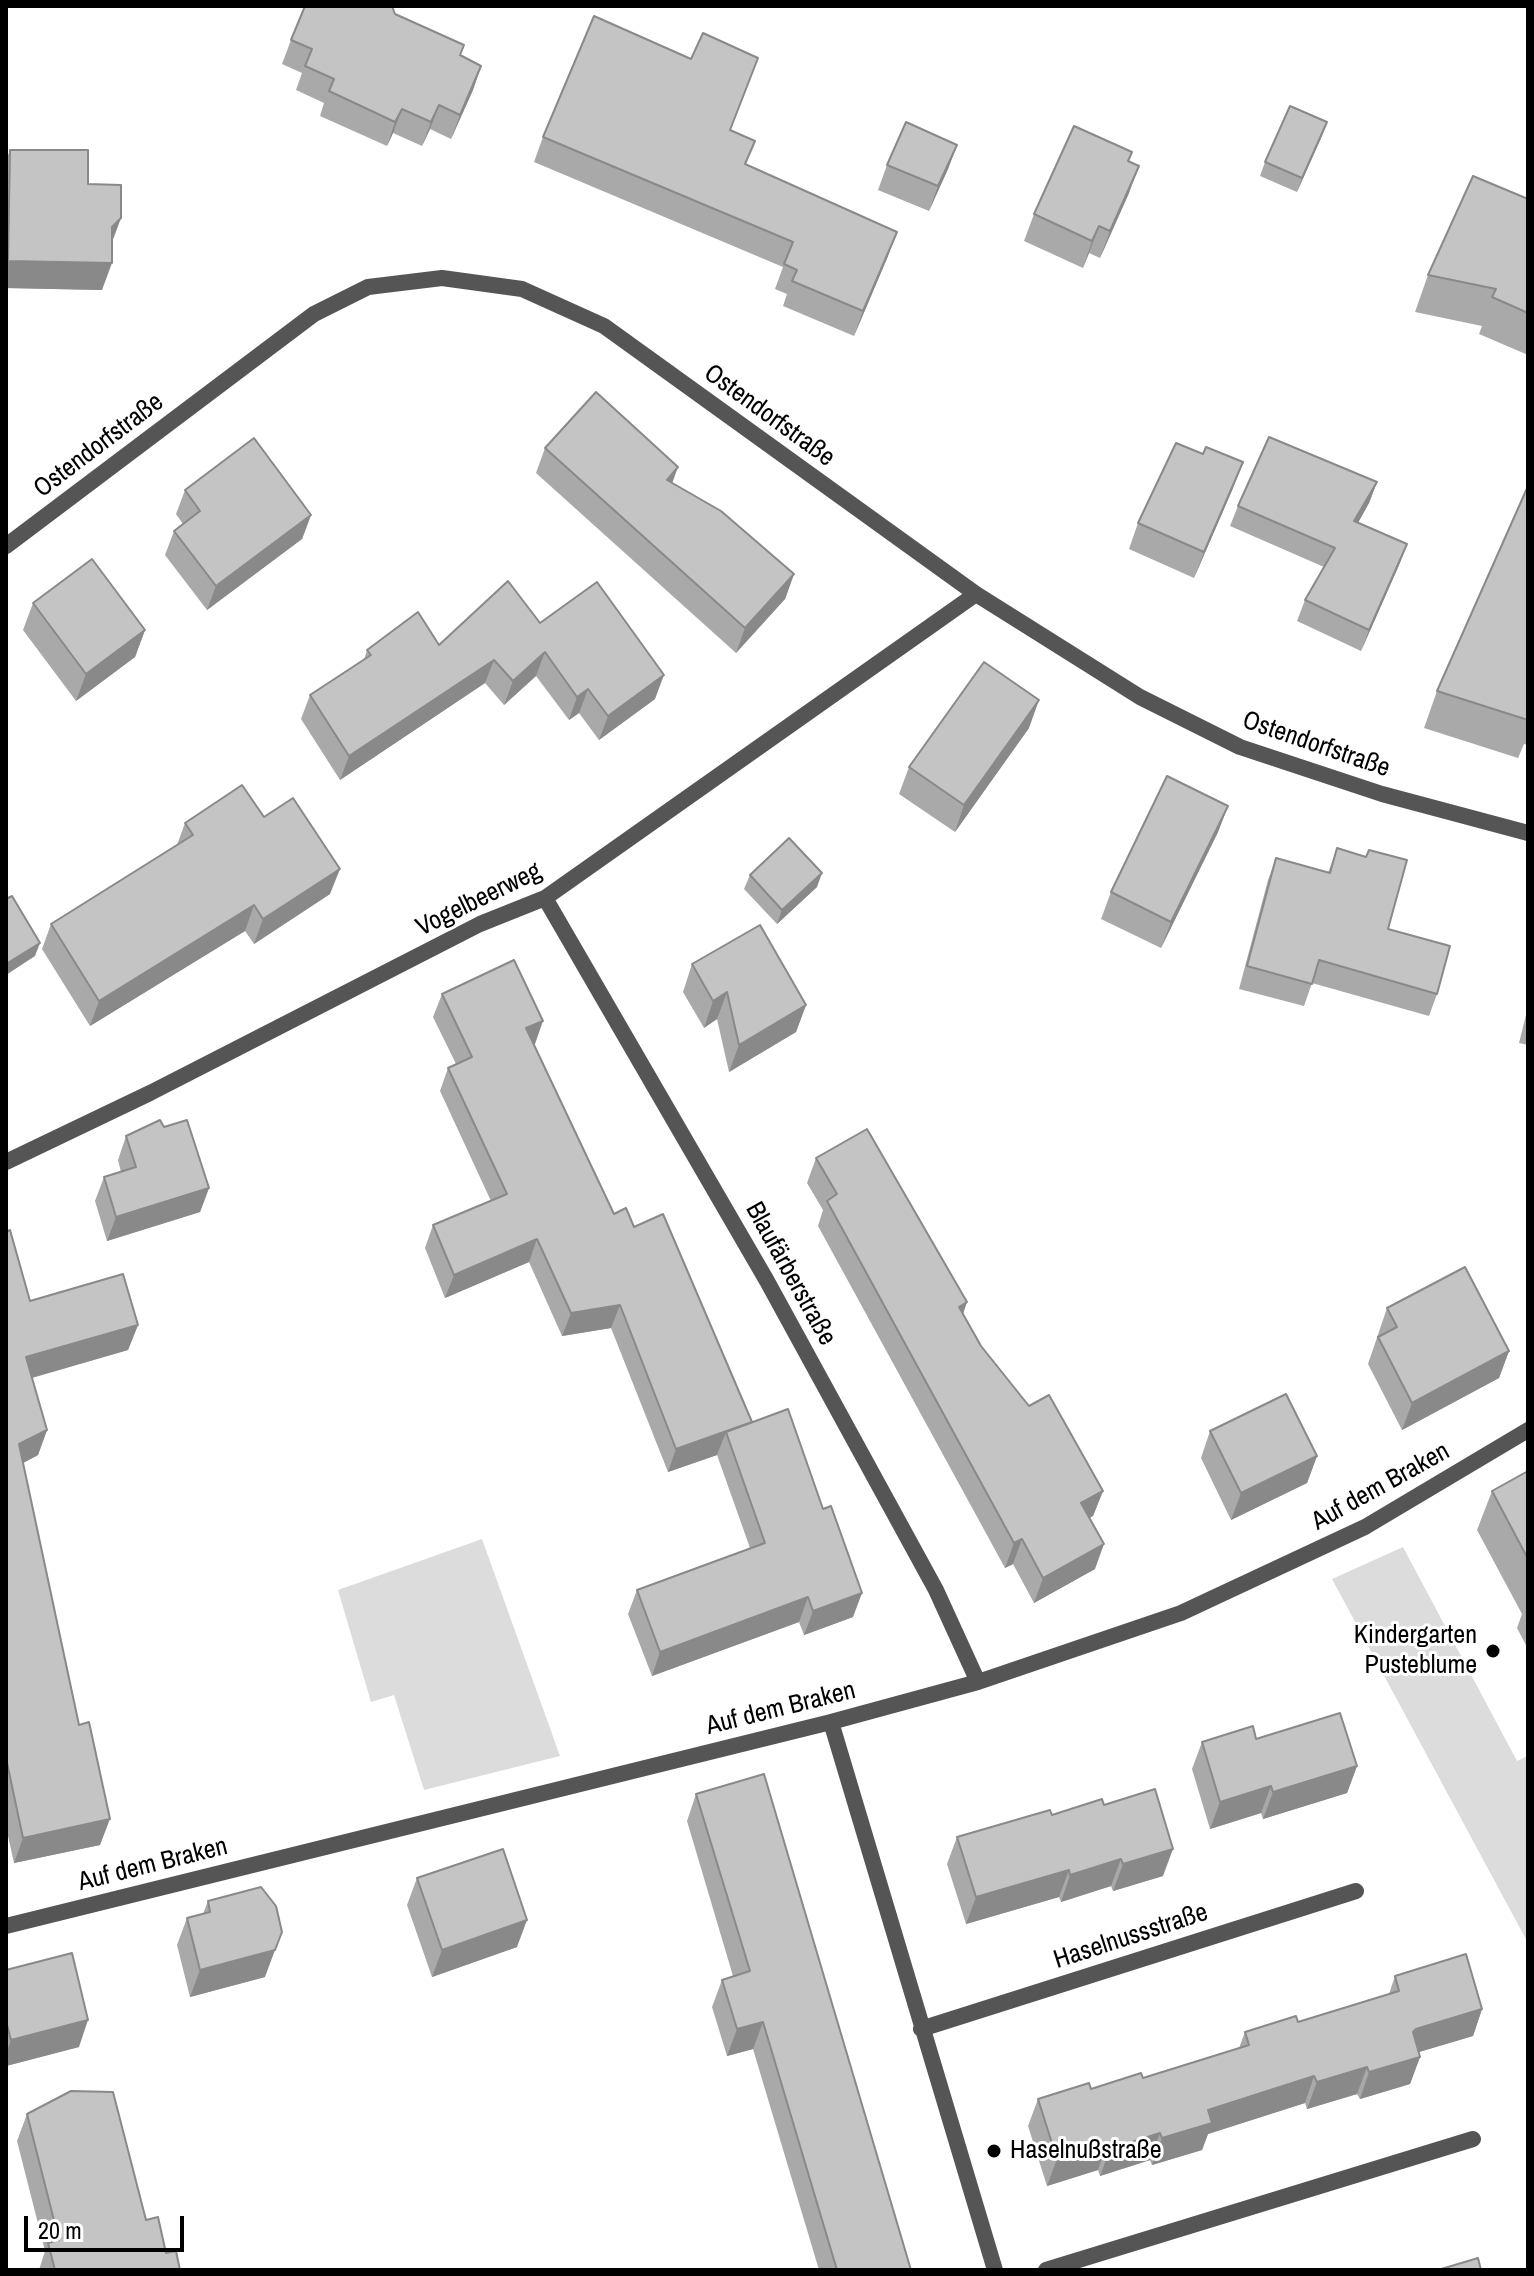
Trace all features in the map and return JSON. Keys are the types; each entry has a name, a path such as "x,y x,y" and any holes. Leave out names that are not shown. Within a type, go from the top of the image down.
{"street":[{"name":"Ostendorfstraße","path":"6,546 314,314 368,287 442,278 522,289 604,326 976,594 1140,697 1240,747 1382,794 1528,833"},
{"name":"Vogelbeerweg","path":"6,1162 150,1093 480,924 545,898 976,594"},
{"name":"Blaufärberstraße","path":"545,898 767,1281 936,1590 978,1682"},
{"name":"Auf dem Braken","path":"6,1926 831,1722 978,1682 1209,1600 1365,1527 1528,1430"},
{"path":"831,1722 995,2270"},
{"name":"Haselnussstraße","path":"921,2029 1356,1891"},
{"path":"1046,2270 1473,2139"}],"shaded area":[{"path":"482,1539 560,1756 424,1790 394,1695 371,1702 338,1590"},
{"path":"1403,1547 1517,1761 1528,1756 1528,1943 1332,1579"}],"building":[{"path":"305,6 392,6 395,14 464,45 460,55 481,66 460,115 439,105 431,122 402,109 395,122 329,91 334,79 305,66 312,49 291,40"},
{"path":"594,16 691,59 703,33 758,58 730,130 755,141 745,164 897,232 863,311 792,281 797,270 784,264 793,242 543,137"},
{"path":"1290,106 1327,122 1302,178 1265,162"},
{"path":"906,122 957,145 938,186 887,165"},
{"path":"1074,126 1132,152 1128,161 1139,166 1110,231 1099,226 1092,241 1034,214"},
{"path":"10,150 88,150 88,184 121,185 121,218 112,227 112,263 8,261"},
{"path":"1473,176 1528,199 1528,313 1492,297 1496,289 1428,275"},
{"path":"596,392 678,467 667,480 721,511 794,574 745,628 545,448"},
{"path":"1269,437 1377,482 1354,521 1407,544 1369,630 1305,600 1335,548 1238,506"},
{"path":"254,438 311,515 216,586 174,531 200,511 185,490"},
{"path":"1176,443 1203,454 1206,447 1243,462 1204,552 1138,523"},
{"path":"1528,486 1528,720 1437,691"},
{"path":"92,559 145,630 86,674 33,603"},
{"path":"508,581 540,623 597,582 664,675 608,716 588,689 577,697 545,652 513,681 494,660 349,756 310,695 371,655 367,650 418,612 439,645"},
{"path":"984,662 1039,700 964,805 909,767"},
{"path":"1167,776 1228,806 1171,922 1111,892"},
{"path":"242,785 264,817 293,798 340,869 263,919 254,905 99,1001 51,924 193,835 185,823"},
{"path":"789,838 822,873 782,910 750,875"},
{"path":"1337,848 1366,857 1369,850 1407,860 1388,929 1450,946 1437,994 1319,960 1312,984 1247,966 1276,858 1330,873"},
{"path":"12,896 40,943 6,964 6,899"},
{"path":"760,925 806,1005 739,1045 727,992 713,1001 692,964"},
{"path":"514,960 543,1021 526,1028 614,1214 626,1208 634,1227 663,1214 752,1422 676,1449 620,1305 571,1313 537,1239 454,1275 433,1225 507,1194 448,1068 472,1057 442,994"},
{"path":"160,1120 164,1127 187,1120 209,1188 116,1217 104,1177 136,1167 126,1136"},
{"path":"867,1129 967,1302 959,1307 981,1346 1029,1406 1049,1395 1103,1491 1081,1503 1104,1544 1043,1578 1022,1539 1014,1543 827,1201 837,1194 816,1158"},
{"path":"10,1230 30,1301 123,1274 138,1325 26,1357 47,1430 19,1444 79,1725 89,1722 110,1819 23,1838 6,1758 6,1232"},
{"path":"1465,1267 1509,1351 1412,1403 1378,1337 1397,1327 1387,1308"},
{"path":"1286,1394 1317,1456 1241,1493 1210,1431"},
{"path":"788,1409 823,1509 831,1506 862,1593 813,1611 808,1597 660,1652 637,1590 765,1543 726,1432"},
{"path":"1528,1471 1528,1559 1492,1491"},
{"path":"1340,1713 1357,1766 1273,1792 1271,1786 1220,1802 1202,1742 1253,1726 1256,1739"},
{"path":"764,1774 911,2270 837,2270 763,2022 737,2029 722,1980 750,1971 696,1794"},
{"path":"1155,1789 1173,1849 1123,1864 1121,1859 1070,1875 1069,1870 976,1897 957,1837 1050,1810 1052,1815 1102,1799 1104,1805"},
{"path":"503,1849 527,1920 442,1950 417,1878"},
{"path":"261,1887 276,1906 282,1932 275,1950 200,1970 187,1918 210,1912 208,1901"},
{"path":"72,1953 88,2020 11,2040 6,2021 6,1970"},
{"path":"1466,1954 1482,2009 1416,2029 1413,2032 1420,2057 1369,2072 1367,2067 1317,2082 1314,2076 1208,2110 1212,2123 1162,2138 1160,2133 1110,2149 1107,2143 1057,2159 1038,2099 1089,2083 1091,2089 1141,2073 1143,2078 1249,2045 1245,2032 1296,2016 1298,2022 1399,1991 1395,1976"},
{"path":"71,2091 113,2092 146,2220 158,2217 166,2253 176,2251 180,2270 55,2270 48,2243 59,2240 27,2114"},
{"path":"1478,2258 1481,2270 1438,2270"}],"place":[{"name":"Kindergarten Pusteblume","path":"1493,1651"},
{"name":"Haselnußstraße","path":"994,2151"}]}
